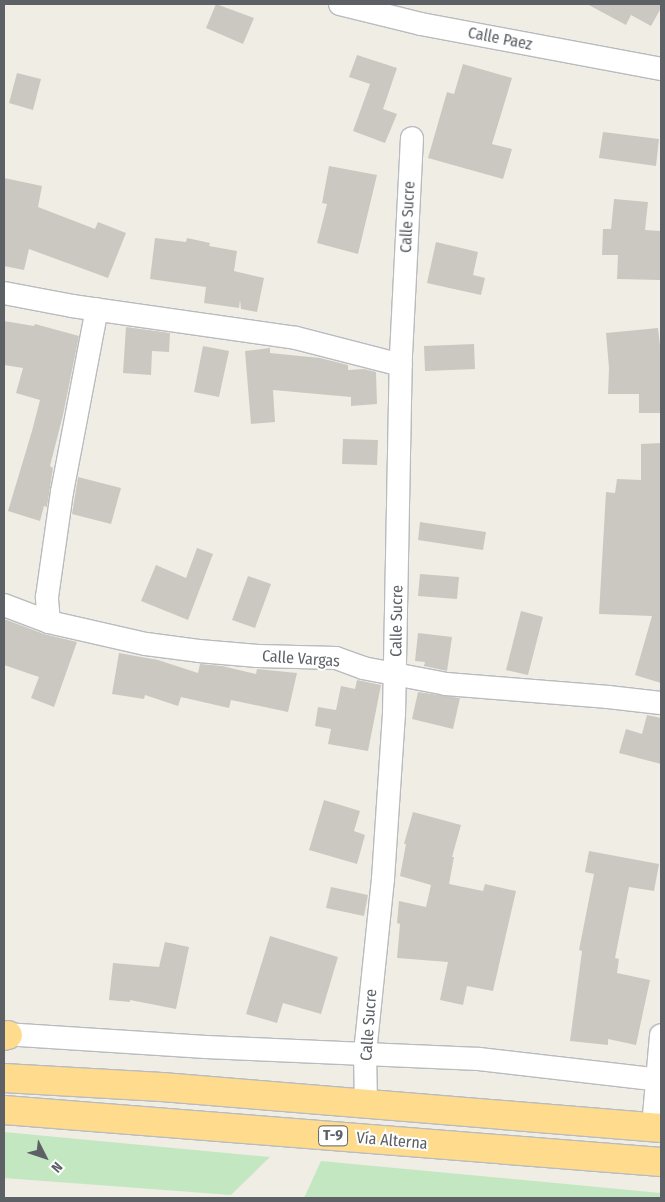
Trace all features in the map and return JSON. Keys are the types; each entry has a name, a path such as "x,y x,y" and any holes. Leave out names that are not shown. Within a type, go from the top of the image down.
{"highway":[{"name":"T-9","path":"4,1078 162,1087 657,1128"},
{"name":"Vía Alterna","path":"4,1110 661,1162"}],"street":[{"name":"Calle Paez","path":"340,4 421,24 661,69"},
{"name":"Calle Sucre","path":"366,1104 365,1053 383,879 396,674 401,365 412,138"},
{"path":"4,293 97,309 296,338 401,365"},
{"path":"49,622 47,597 62,492 97,309"},
{"name":"Calle Vargas","path":"4,605 49,622 112,637 199,651 258,656 336,658 363,668 446,684 608,697 661,704"},
{"path":"5,1035 206,1047 479,1059 659,1080"},
{"path":"657,1128 661,1035"}],"green space":[{"path":"4,1132 270,1157 231,1195 4,1178"},
{"path":"321,1161 661,1193 661,1198 304,1198"}],"building":[{"path":"216,4 254,18 243,44 206,28"},
{"path":"587,4 661,4 661,8 651,26 631,15 626,25"},
{"path":"357,55 397,68 383,109 397,114 385,143 353,131 370,84 349,77"},
{"path":"463,64 512,78 492,144 512,149 503,179 428,158 447,92 454,94"},
{"path":"17,73 41,79 33,110 9,103"},
{"path":"603,132 659,139 656,166 599,158"},
{"path":"329,166 377,175 358,254 317,243 327,204 322,203"},
{"path":"4,178 42,186 38,207 95,229 98,222 126,233 108,278 29,249 24,270 4,266"},
{"path":"614,199 648,202 645,230 661,231 660,280 617,279 618,255 602,255 603,229 611,229"},
{"path":"155,238 186,242 187,238 210,243 209,246 237,251 234,271 264,278 257,312 241,309 240,300 239,308 204,303 206,287 150,279"},
{"path":"436,242 478,252 473,275 485,278 481,295 427,283"},
{"path":"4,321 34,326 35,324 79,336 63,415 50,466 53,468 47,507 44,506 40,521 8,511 40,400 16,393 23,368 4,365"},
{"path":"126,327 170,333 169,352 152,351 151,375 123,373"},
{"path":"658,328 661,355 661,413 639,413 639,394 608,394 609,368 606,333"},
{"path":"474,344 475,369 425,371 424,346"},
{"path":"203,346 229,351 219,397 194,392"},
{"path":"270,348 270,353 320,358 348,365 348,370 364,369 376,372 377,404 351,406 351,397 273,390 275,422 251,424 245,351"},
{"path":"343,439 378,440 377,465 342,464"},
{"path":"661,443 661,683 635,675 652,616 599,614 606,492 615,493 617,479 641,480 641,444"},
{"path":"78,477 121,488 111,524 72,514"},
{"path":"420,522 486,532 483,550 418,540"},
{"path":"197,548 213,554 188,620 141,601 156,565 186,578"},
{"path":"420,574 459,577 457,599 418,596"},
{"path":"248,576 271,584 255,628 232,620"},
{"path":"521,611 543,617 528,675 506,670"},
{"path":"4,619 44,634 77,642 54,707 31,698 39,677 4,665"},
{"path":"418,633 452,637 447,671 424,666 425,662 415,661"},
{"path":"119,653 158,660 198,673 200,664 222,666 256,674 257,669 297,673 288,712 231,700 229,708 181,697 178,706 145,695 144,699 112,694"},
{"path":"357,680 381,685 368,751 328,744 331,729 315,726 318,707 336,710 341,686 355,689"},
{"path":"418,692 460,698 453,729 412,719"},
{"path":"647,715 661,718 661,764 619,753 626,729 642,734"},
{"path":"324,800 360,811 354,831 365,835 357,864 309,850"},
{"path":"413,812 461,825 452,857 454,857 449,884 483,891 485,884 516,891 493,991 467,986 463,1005 440,1000 448,962 397,958 400,924 397,923 399,901 426,907 431,885 400,876 406,844 404,844"},
{"path":"589,851 659,864 654,891 629,887 615,958 619,959 617,973 650,980 636,1045 608,1039 608,1045 570,1041 582,951 579,950 594,874 585,872"},
{"path":"331,887 368,895 364,916 326,908"},
{"path":"270,936 338,957 321,1014 283,1003 277,1023 246,1014"},
{"path":"165,942 189,947 176,1009 130,1000 130,1002 109,1000 113,963 159,967"}]}
